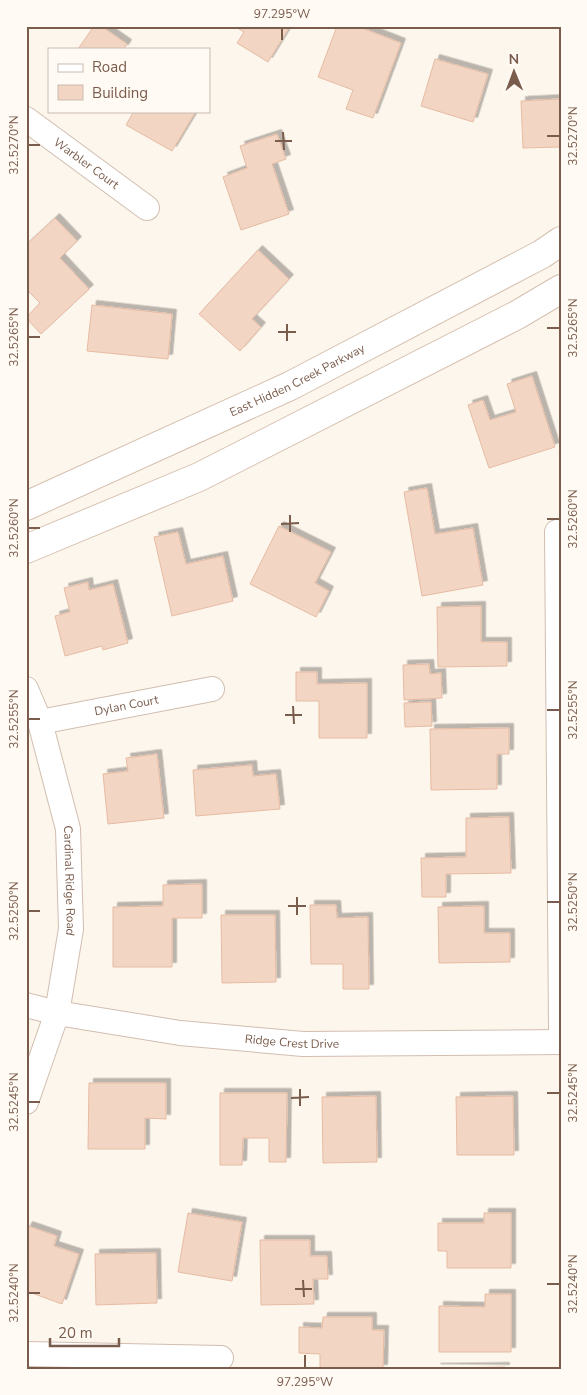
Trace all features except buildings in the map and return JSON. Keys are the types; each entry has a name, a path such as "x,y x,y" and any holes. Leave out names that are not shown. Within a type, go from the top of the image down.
{"main road":[{"name":"East Hidden Creek Parkway","path":"26,506 290,386 542,254 561,241"},
{"path":"26,549 199,476 517,315 561,289"}],"street":[{"name":"Warbler Court","path":"26,119 147,208"},
{"path":"557,532 561,1028"},
{"name":"Cardinal Ridge Road","path":"26,688 40,722 68,829 71,929 57,1013 26,1102"},
{"name":"Dylan Court","path":"40,722 212,689"},
{"name":"Ridge Crest Drive","path":"26,1005 57,1013 180,1032 303,1044 561,1042"},
{"path":"26,1354 221,1358"}]}
